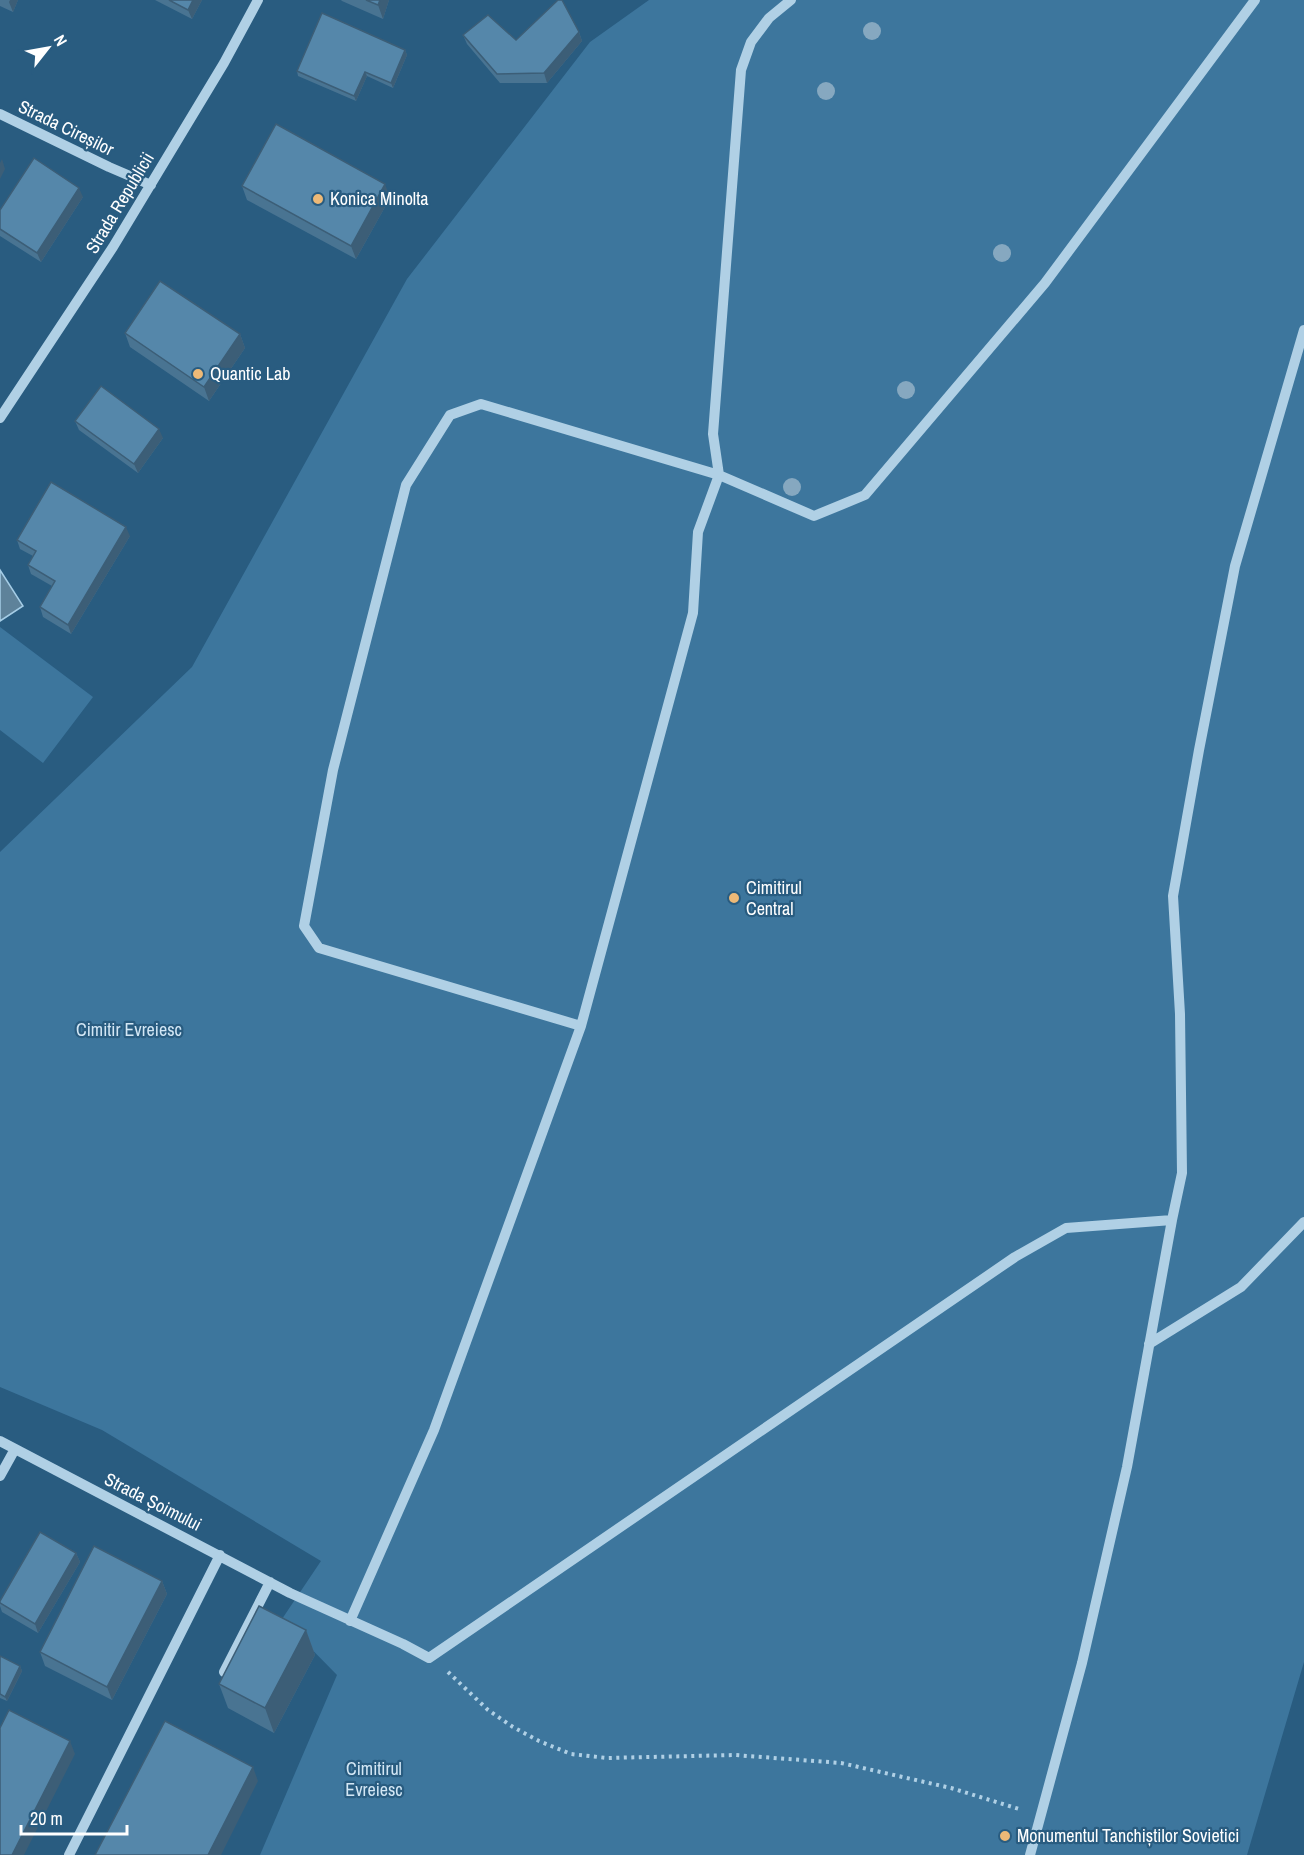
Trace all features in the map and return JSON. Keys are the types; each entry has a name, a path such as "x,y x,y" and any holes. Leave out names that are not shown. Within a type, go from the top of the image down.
{"street":[{"name":"Strada Republicii","path":"0,418 113,247 224,63 258,0"},
{"path":"350,1621 434,1430 581,1026 693,613 698,531 719,476 713,434 741,70 751,42 769,18 791,0"},
{"path":"581,1026 319,948 304,926 333,770 406,485 450,415 481,404 719,476 814,516 865,495 1045,283 1255,0"},
{"name":"Strada Cireșilor","path":"0,114 151,185"},
{"path":"1030,1855 1083,1663 1127,1467 1182,1173 1181,1048 1173,896 1199,750 1235,566 1304,330"},
{"path":"429,1658 1015,1257 1066,1228 1172,1220"},
{"path":"1149,1344 1241,1287 1304,1222"},
{"name":"Strada Șoimului","path":"0,1441 290,1593 429,1658"},
{"path":"0,1476 15,1449"},
{"path":"69,1855 220,1555"},
{"path":"224,1672 270,1582"}],"path":[{"path":"429,1658 450,1674 488,1710 513,1727 571,1754 607,1758 735,1755 841,1763 951,1788 1040,1816"}],"green space":[{"name":"Cimitirul Central","path":"649,0 1304,0 1304,1662 1247,1855 260,1855 337,1675 282,1619 321,1561 102,1430 0,1387 0,852 192,667 407,279 590,42"},
{"path":"0,627 93,697 43,763 0,730"}],"shaded area":[{"path":"0,570 23,606 0,621"}],"building":[{"path":"169,0 193,0 188,10"},
{"path":"366,0 380,0 378,5"},
{"path":"558,0 562,0 579,32 544,73 497,74 463,35 488,15 516,40"},
{"path":"322,13 405,50 391,83 365,72 354,96 297,71"},
{"name":"Konica Minolta","path":"276,124 385,184 351,246 242,186"},
{"path":"34,158 79,188 37,253 0,229 0,210"},
{"name":"Quantic Lab","path":"160,281 240,334 204,387 125,333"},
{"path":"101,386 159,429 134,464 75,421"},
{"path":"51,482 126,527 68,625 40,607 55,581 28,565 36,551 17,540"},
{"path":"40,1532 76,1553 35,1624 0,1601"},
{"path":"94,1546 162,1581 107,1687 40,1652"},
{"path":"259,1606 306,1630 265,1708 219,1684"},
{"path":"0,1656 20,1666 5,1697 0,1694"},
{"path":"9,1710 70,1741 12,1855 0,1855 0,1728"},
{"path":"165,1721 253,1767 208,1855 95,1855"}],"place":[{"name":"Konica Minolta","path":"318,199"},
{"name":"Quantic Lab","path":"198,374"},
{"name":"Cimitirul Central","path":"734,898"},
{"name":"Monumentul Tanchiștilor Sovietici","path":"1005,1836"}],"park label":[{"name":"Cimitir Evreiesc","path":"129,1030"},
{"name":"Cimitirul Evreiesc","path":"374,1779"}]}
